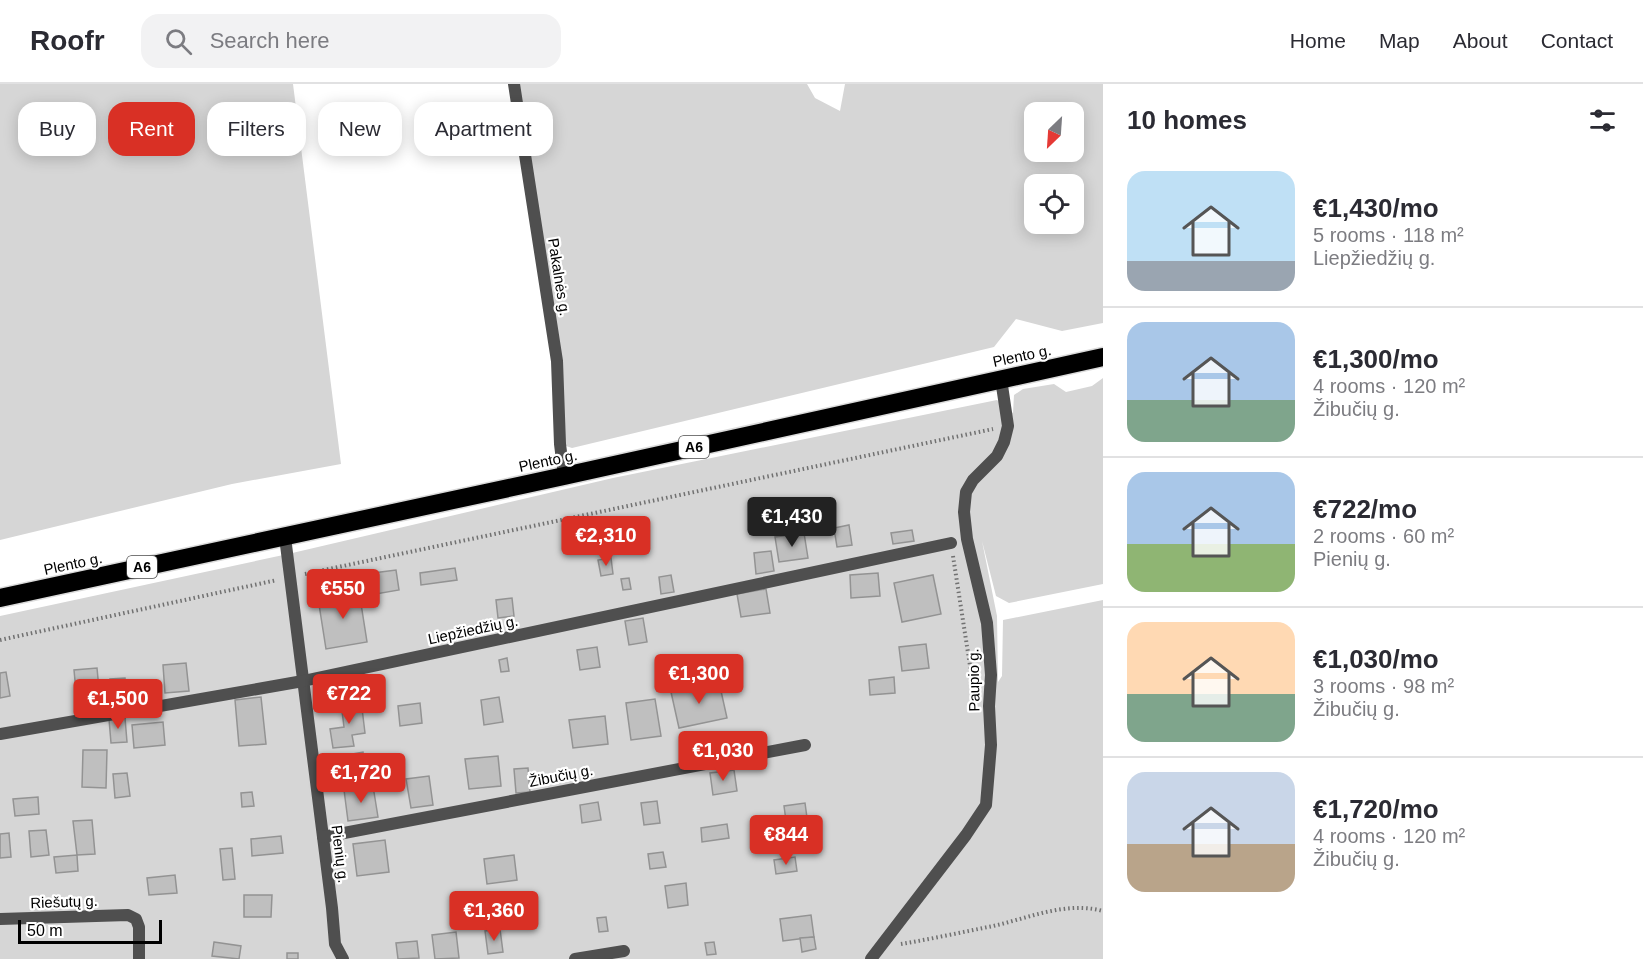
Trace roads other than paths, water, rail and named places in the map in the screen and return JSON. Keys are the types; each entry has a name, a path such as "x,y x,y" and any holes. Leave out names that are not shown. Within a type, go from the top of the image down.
{"highway":[{"name":"Plento g.","path":"0,598 1103,357"}],"street":[{"name":"Pakalnės g.","path":"514,84 557,361 560,444 564,476"},
{"name":"Paupio g.","path":"871,959 966,835 986,805 991,745 987,623 967,539 964,512 966,492 973,480 997,456 1004,442 1008,426 1001,379"},
{"name":"Pienių g.","path":"285,537 335,945 343,959"},
{"name":"Liepžiedžių g.","path":"0,734 303,681 951,543"},
{"name":"Žibučių g.","path":"323,837 805,746"},
{"name":"Riešutų g.","path":"0,919 128,915 136,919 139,927 140,959"},
{"path":"333,959 335,945"},
{"path":"575,959 624,951"}]}
